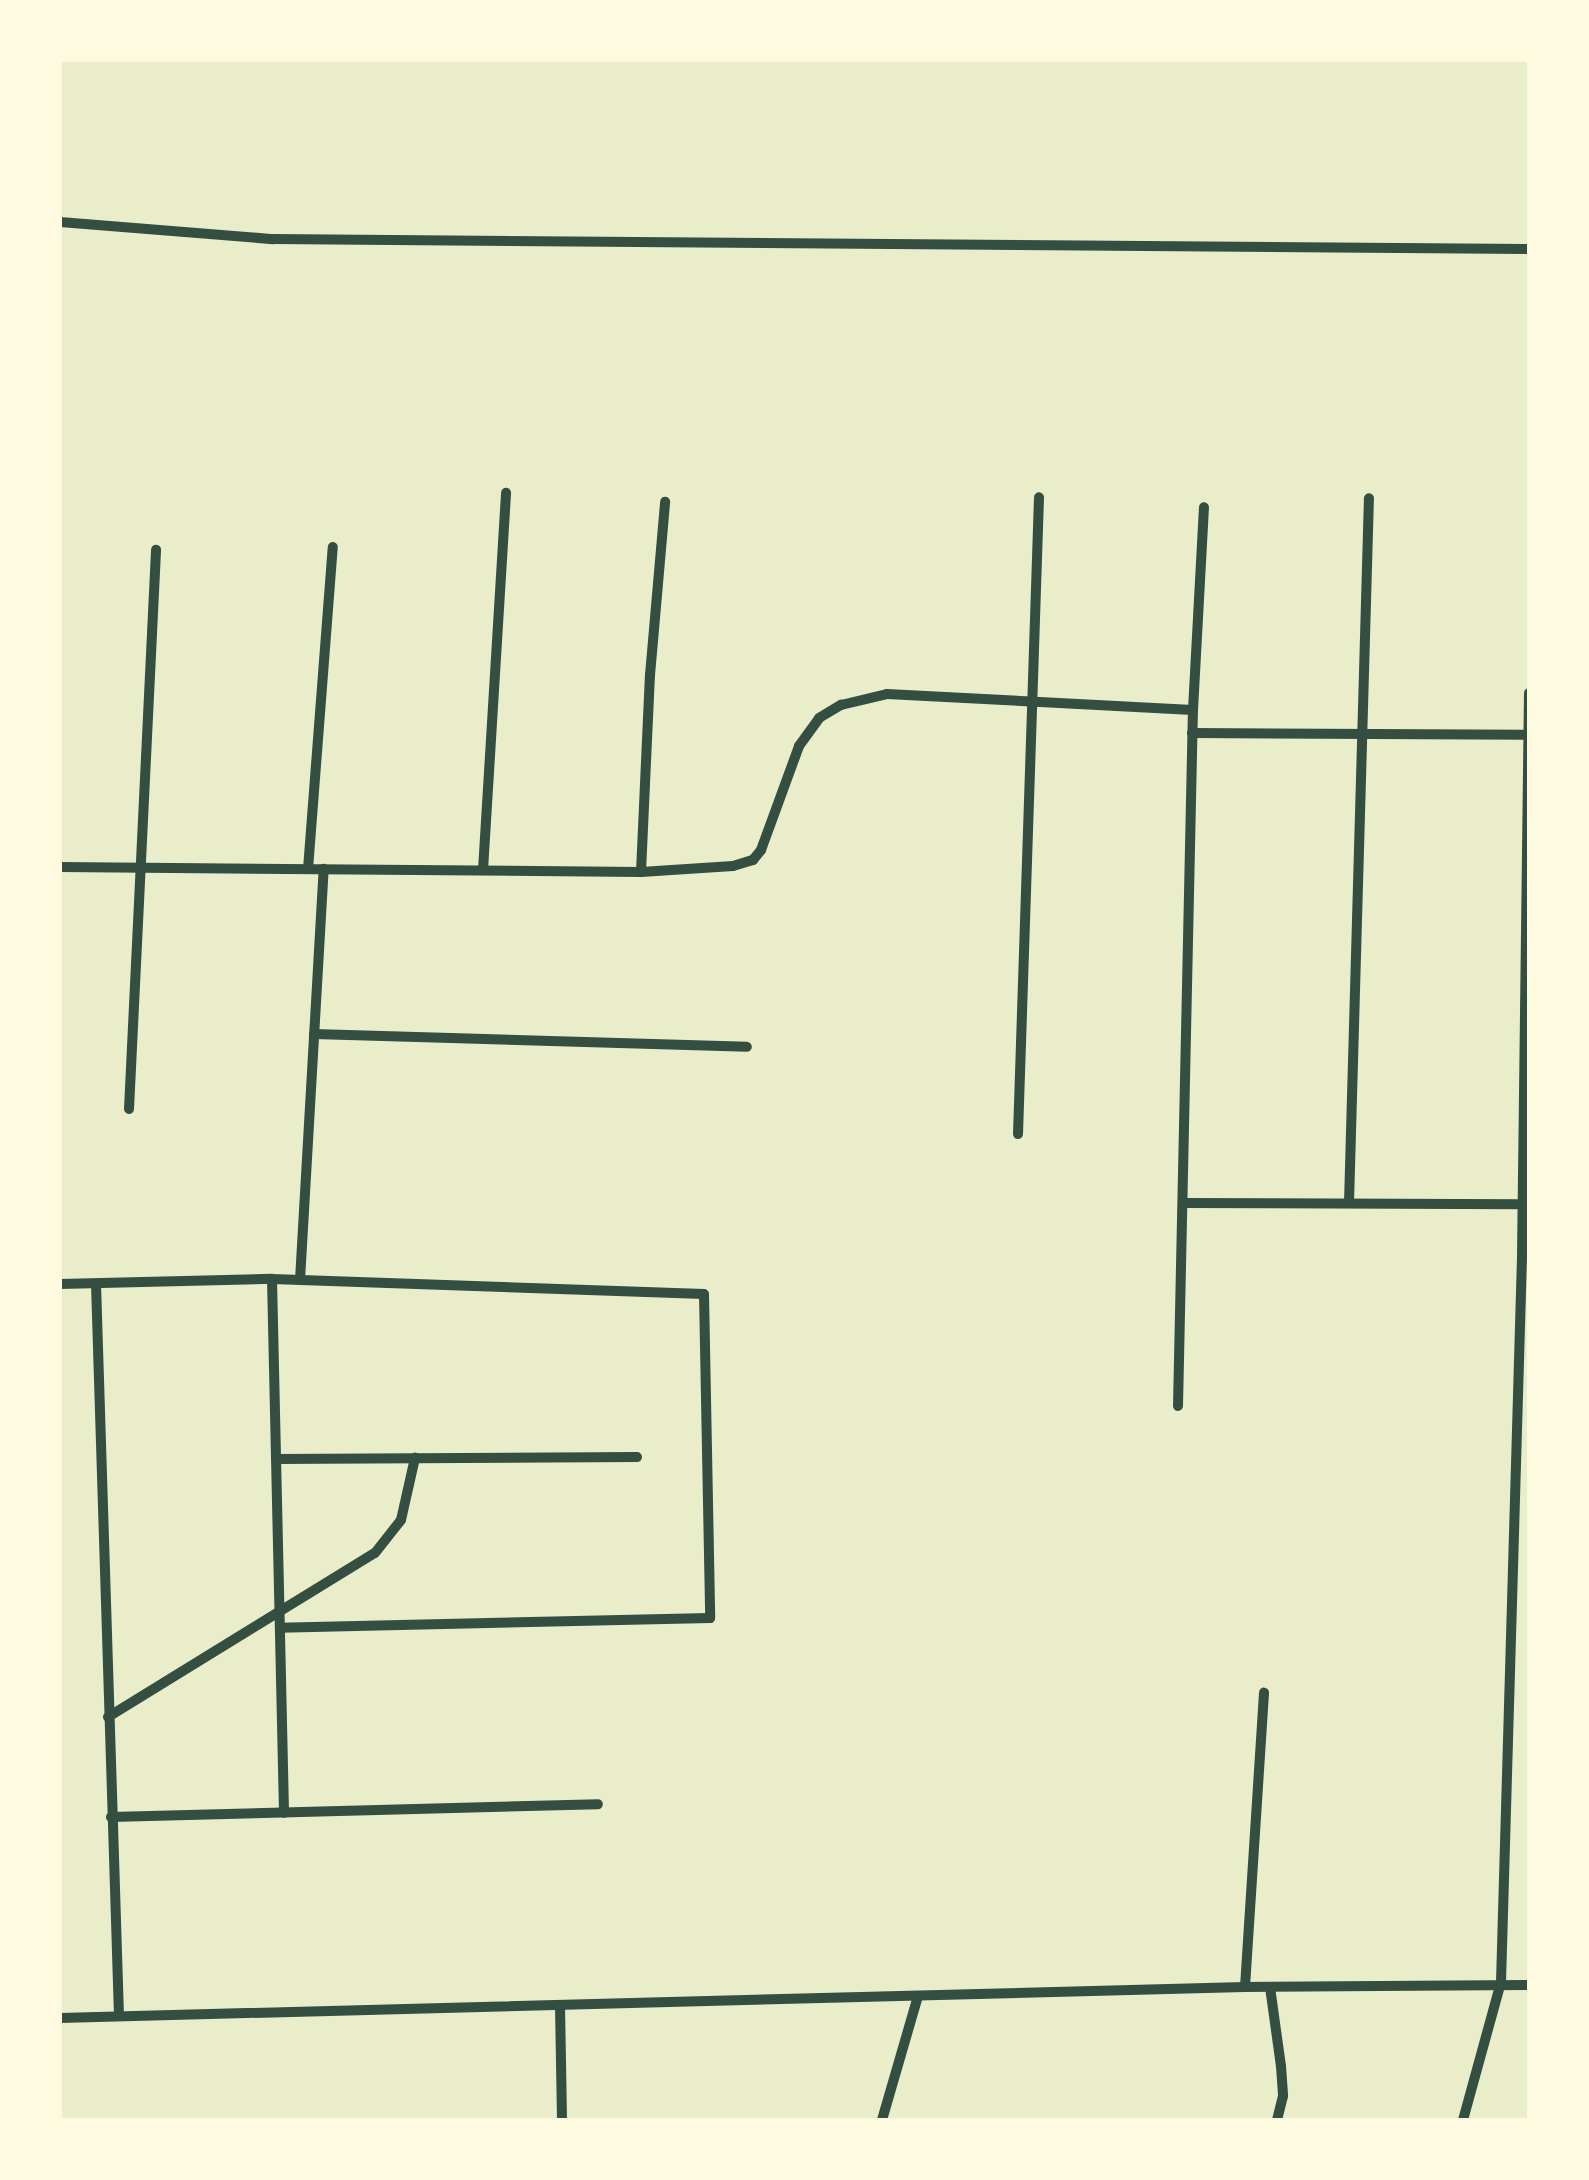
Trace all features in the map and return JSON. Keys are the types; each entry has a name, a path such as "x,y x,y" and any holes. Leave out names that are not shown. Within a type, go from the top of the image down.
{"street":[{"path":"60,222 273,239 1527,250"},
{"path":"483,870 506,493"},
{"path":"1018,1134 1039,497"},
{"path":"1349,1203 1369,498"},
{"path":"641,872 650,675 665,502"},
{"path":"1178,1406 1192,733 1204,508"},
{"path":"308,869 333,548"},
{"path":"129,1110 156,550"},
{"path":"1463,2120 1501,1982 1526,1257 1522,1204 1529,692"},
{"path":"60,867 641,872 733,866 752,860 761,850 799,746 819,718 841,705 888,694 1193,710"},
{"path":"1192,733 1528,734"},
{"path":"300,1280 324,869"},
{"path":"314,1034 748,1047"},
{"path":"1182,1203 1522,1204"},
{"path":"272,1279 284,1813"},
{"path":"60,1284 272,1279 704,1294 710,1618 280,1628"},
{"path":"96,1284 119,2016"},
{"path":"276,1459 637,1457"},
{"path":"108,1717 375,1553 391,1538 400,1520 416,1458"},
{"path":"1516,1474 1529,1476"},
{"path":"1245,1987 1264,1693"},
{"path":"112,1817 598,1804"},
{"path":"60,2018 1245,1987 1501,1982 1529,1985"},
{"path":"1270,1987 1282,2066 1283,2096 1278,2120"},
{"path":"882,2120 918,1996"},
{"path":"560,2005 562,2120"}]}
